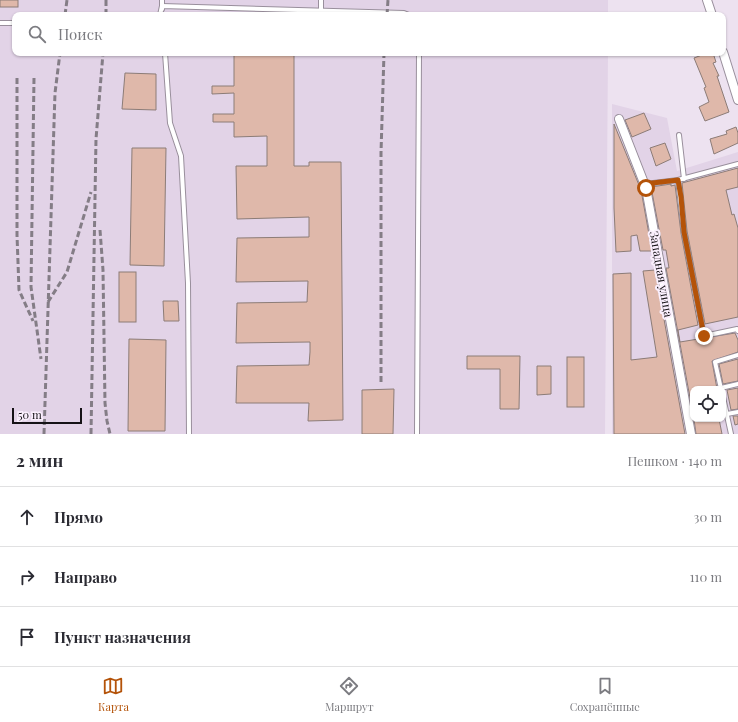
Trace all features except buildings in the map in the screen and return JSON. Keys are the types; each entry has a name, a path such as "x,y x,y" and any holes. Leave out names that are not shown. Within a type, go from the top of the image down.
{"street":[{"path":"707,0 711,12"},
{"path":"724,56 738,100"},
{"path":"729,72 738,69"},
{"name":"Западная улица","path":"619,119 644,184 691,434"}],"lane":[{"path":"161,12 162,0"},
{"path":"321,0 321,10"},
{"path":"162,6 404,12"},
{"path":"0,23 12,23"},
{"path":"165,56 170,123 181,156 188,283 189,434"},
{"path":"417,434 419,56"},
{"path":"679,135 684,179"},
{"path":"644,184 684,179 738,164"},
{"path":"678,180 684,232 704,336 737,329 738,331"},
{"path":"720,386 715,362 738,355"},
{"path":"726,388 738,384"},
{"path":"726,410 731,434"},
{"path":"727,414 738,412"}],"shaded area":[{"path":"0,0 608,0 608,12 12,12 12,56 608,56 605,434 0,434"},
{"path":"612,104 667,118 677,171 738,152 738,434 612,434"}],"railway":[{"path":"65,12 67,0"},
{"path":"106,0 106,12"},
{"path":"387,12 388,0"},
{"path":"44,434 55,93 60,56"},
{"path":"91,434 96,139 103,56"},
{"path":"381,382 381,153 384,56"},
{"path":"17,78 17,235 19,290 33,321"},
{"path":"34,78 31,287 41,359"},
{"path":"48,302 67,272 91,192"},
{"path":"100,230 103,270 105,403 110,434"}],"route":[{"path":"646,188 644,184 678,180 684,232 704,336"}]}
